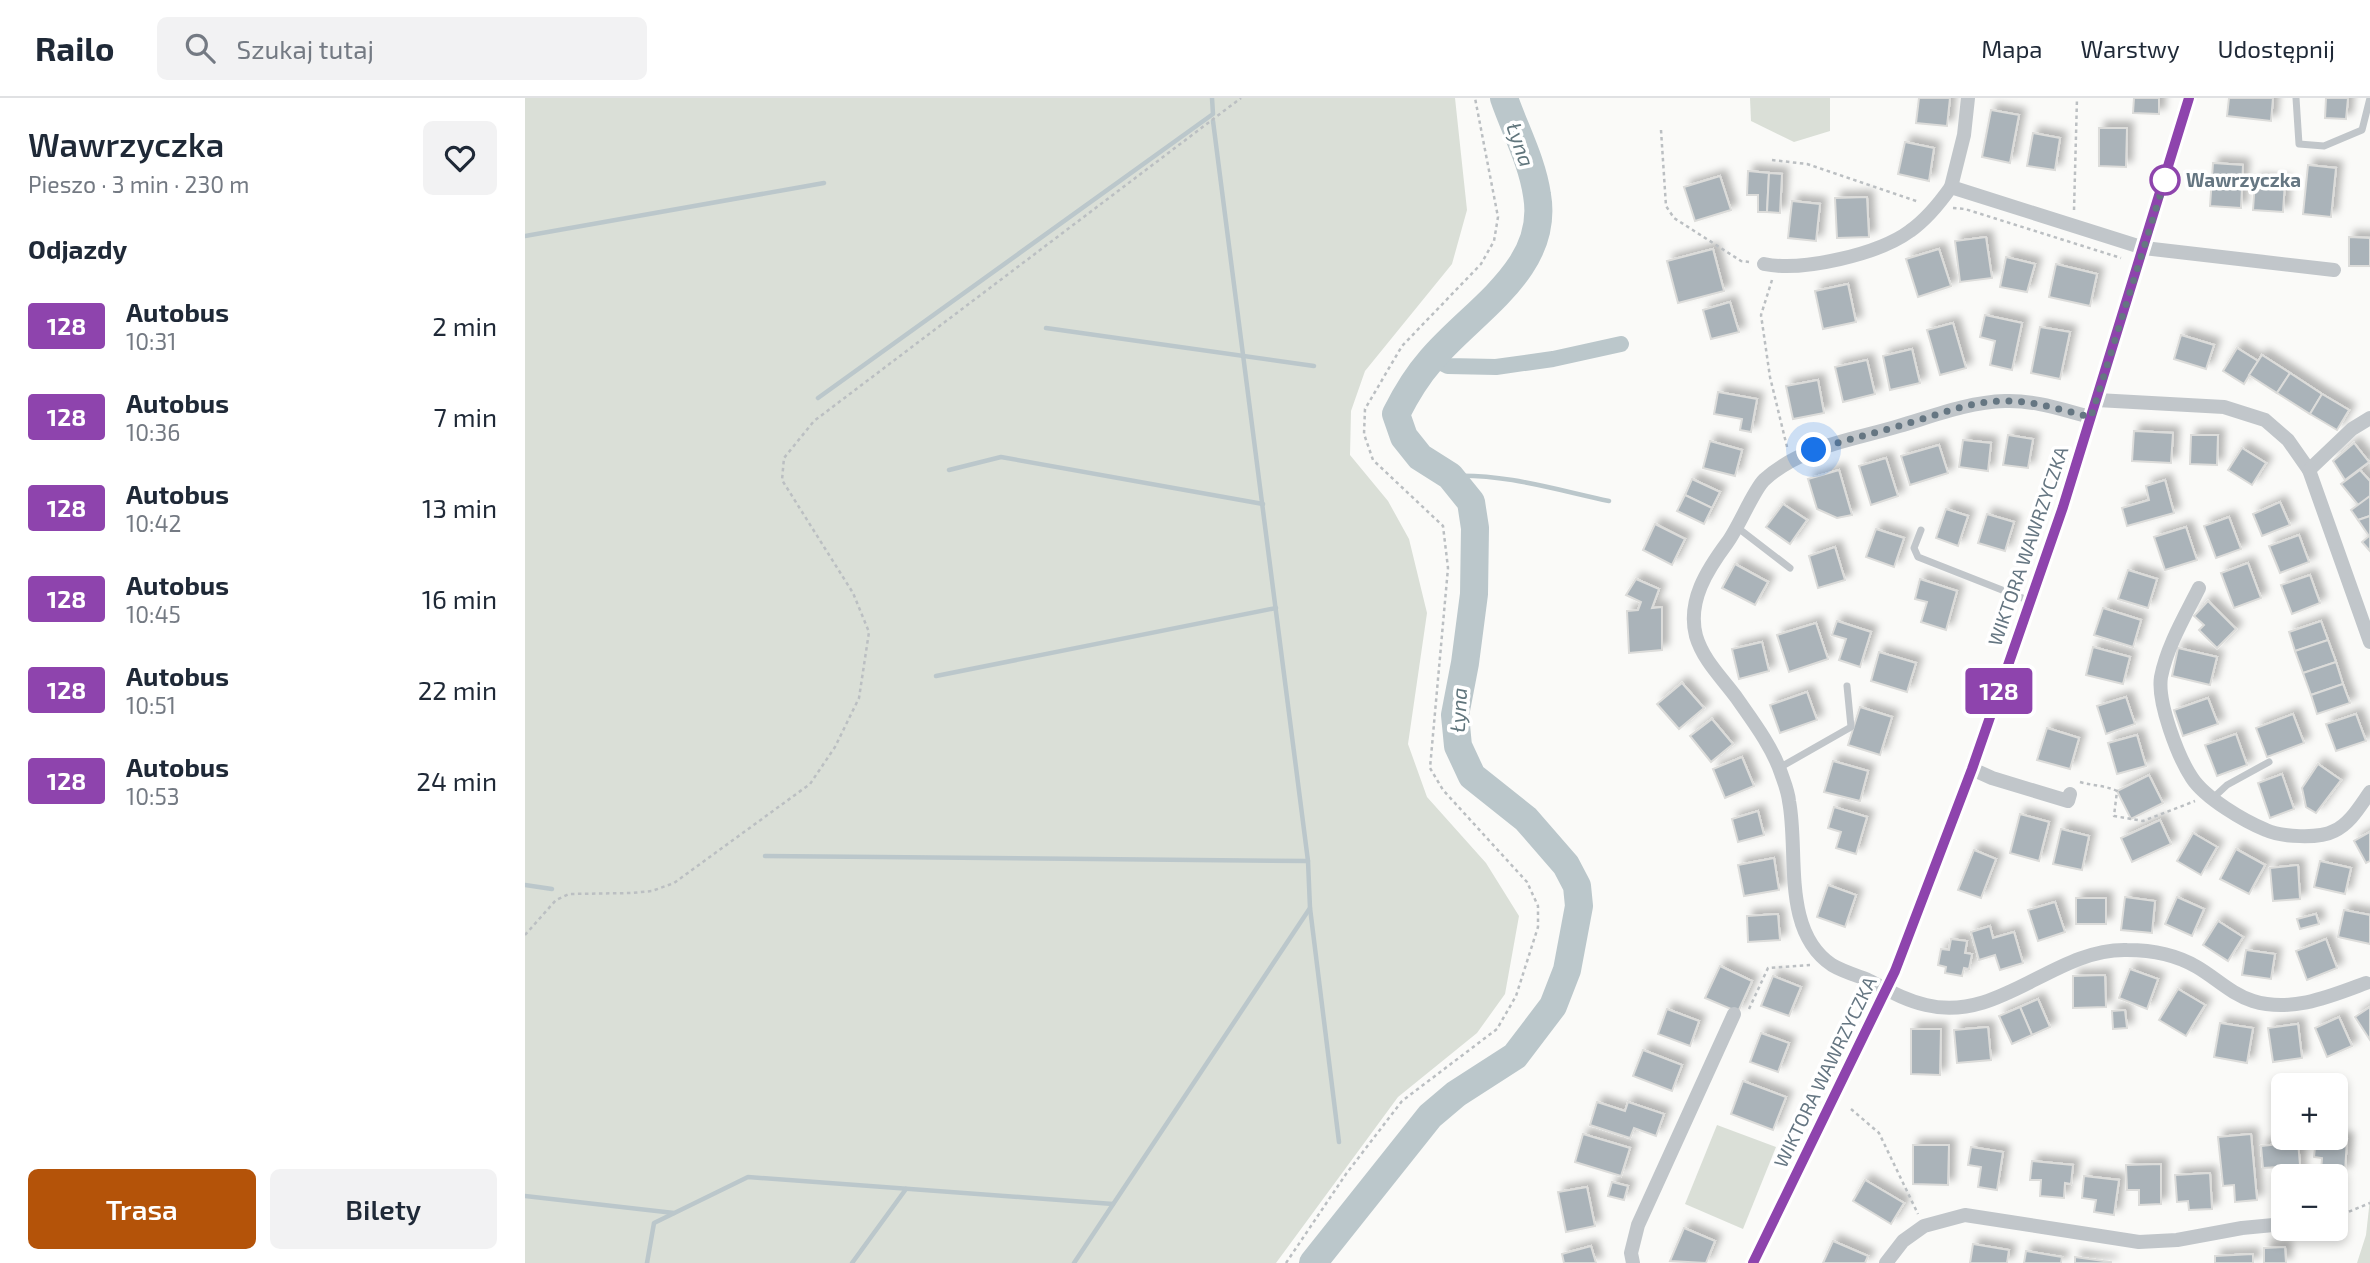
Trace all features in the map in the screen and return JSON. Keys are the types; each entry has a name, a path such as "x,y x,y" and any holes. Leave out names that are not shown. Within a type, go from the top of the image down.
{"street":[{"path":"1770,266 1807,266 1845,257 1891,243 1908,233 1936,207 1951,187 1964,135 1968,98"},
{"name":"WIKTORA WAWRZYCZKA","path":"1753,1263 1886,991 1972,769 2097,400 2189,98"},
{"path":"1951,187 2144,248 2334,270"},
{"path":"2097,400 2224,407 2265,420 2288,440 2309,470 2370,642"},
{"path":"2091,417 2041,404 2005,401 1968,406 1814,450 1789,462 1762,482 1738,527 1708,570 1695,601 1696,636 1711,666 1737,698 1779,768 1789,800 1795,896 1801,921 1813,945 1831,964 1886,991 1930,1006 1959,1008 1991,1000 2086,955 2121,949 2158,951 2196,966 2224,986 2253,1001 2286,1005 2320,1000 2366,983"},
{"path":"2309,470 2352,429 2370,418"},
{"path":"2199,588 2172,643 2161,679 2165,718 2192,779 2225,808 2268,831 2306,836 2334,831 2354,815 2370,792"},
{"path":"1972,769 1992,778 2068,801 2070,794"},
{"path":"1633,1263 1631,1253 1638,1225 1734,1014"},
{"path":"1887,1263 1903,1241 1924,1226 1965,1215 2139,1242 2177,1240 2271,1225"}],"lane":[{"path":"2296,98 2299,144 2324,146 2362,130 2370,98"},
{"path":"1738,527 1790,568"},
{"path":"1921,530 1915,548 1918,557 2031,601"},
{"path":"1779,768 1851,727 1847,686"},
{"path":"2213,798 2227,785 2269,762"}],"path":[{"path":"525,935 556,900 569,894 652,891 674,883 810,784 835,747 859,698 869,632 853,593 782,480 784,458 814,421 1241,98"},
{"path":"1286,1263 1346,1174 1402,1101 1497,1029 1516,996 1538,927 1538,906 1527,882 1443,790 1430,768 1448,568 1443,526 1373,460 1364,435 1365,409 1402,346 1481,264 1494,241 1498,217 1475,98"},
{"path":"2074,209 2077,98"},
{"path":"1661,130 1666,206 1674,218 1741,261 1770,266 1761,315 1770,377 1789,462"},
{"path":"1772,160 1807,164 1936,207 1965,209 2121,258"},
{"path":"2070,794 2074,780 2095,787 2105,786 2117,791 2113,816 2143,821 2193,801 2213,798"},
{"path":"1734,1014 1745,1018 1768,968 1831,964"},
{"path":"1851,1109 1878,1133 1924,1226"},
{"path":"2348,1212 2370,1203"}],"shaded area":[{"path":"525,98 1455,98 1467,210 1452,264 1365,371 1351,411 1350,455 1388,501 1409,539 1427,613 1408,744 1427,797 1486,863 1519,916 1505,994 1477,1033 1398,1097 1276,1263 525,1263"},
{"path":"1750,98 1830,98 1830,131 1794,142 1751,121"},
{"path":"1717,1125 1776,1147 1743,1229 1685,1204"},
{"path":"2370,1199 2370,1263 2357,1263 2366,1235"}],"building":[{"path":"1919,98 1950,98 1947,126 1916,123"},
{"path":"2134,98 2159,98 2159,114 2133,113"},
{"path":"2229,98 2273,98 2271,121 2227,116"},
{"path":"2326,98 2348,98 2346,119 2325,118"},
{"path":"1991,110 2019,115 2010,163 1982,157"},
{"path":"2099,128 2127,128 2126,167 2099,166"},
{"path":"2033,133 2060,138 2055,170 2027,166"},
{"path":"1905,142 1934,148 1929,181 1898,174"},
{"path":"2213,163 2243,165 2241,208 2210,206"},
{"path":"2308,165 2336,168 2331,217 2303,214"},
{"path":"1748,171 1769,173 1767,212 1758,212 1758,195 1747,195"},
{"path":"1769,173 1782,174 1780,213 1767,212"},
{"path":"1720,176 1731,210 1695,221 1684,187"},
{"path":"2255,180 2285,182 2283,212 2253,210"},
{"path":"1867,197 1869,237 1837,238 1835,198"},
{"path":"1792,201 1820,204 1816,241 1788,238"},
{"path":"1986,237 1992,278 1960,282 1955,241"},
{"path":"2349,237 2370,238 2370,266 2349,266"},
{"path":"1713,249 1724,291 1678,303 1667,261"},
{"path":"1939,249 1951,286 1918,297 1906,259"},
{"path":"2006,257 2035,264 2027,292 2000,287"},
{"path":"2056,264 2097,274 2090,306 2049,297"},
{"path":"1848,284 1856,322 1823,329 1815,291"},
{"path":"1730,302 1739,332 1711,339 1703,310"},
{"path":"1985,315 2022,323 2012,370 1990,365 1995,341 1980,337"},
{"path":"1953,323 1966,368 1940,375 1927,330"},
{"path":"2040,327 2070,332 2060,379 2031,373"},
{"path":"2181,335 2214,345 2206,369 2174,359"},
{"path":"2237,348 2258,361 2244,384 2223,371"},
{"path":"1912,349 1920,383 1890,390 1883,356"},
{"path":"2262,355 2290,373 2277,393 2249,375"},
{"path":"1867,360 1875,394 1843,402 1835,367"},
{"path":"2290,373 2322,394 2310,414 2277,393"},
{"path":"1818,380 1824,413 1793,419 1786,386"},
{"path":"1718,392 1757,399 1751,432 1740,430 1742,419 1714,414"},
{"path":"2322,394 2349,410 2337,430 2310,414"},
{"path":"2134,431 2173,433 2171,463 2132,461"},
{"path":"2008,435 2033,439 2028,468 2003,465"},
{"path":"2191,435 2218,435 2217,465 2190,464"},
{"path":"1963,440 1991,443 1988,471 1959,467"},
{"path":"1710,441 1742,450 1735,476 1703,468"},
{"path":"2354,443 2369,462 2345,480 2333,461"},
{"path":"1939,445 1948,473 1910,485 1901,456"},
{"path":"2242,448 2266,463 2252,485 2228,470"},
{"path":"1886,458 1898,496 1871,505 1859,466"},
{"path":"1839,470 1852,515 1837,518 1817,509 1808,479"},
{"path":"2360,470 2370,481 2370,496 2359,506 2341,484"},
{"path":"1692,479 1720,492 1712,508 1685,495"},
{"path":"2165,480 2174,513 2127,526 2122,508 2149,500 2146,486"},
{"path":"1685,495 1712,508 1704,524 1677,511"},
{"path":"2370,496 2370,516 2358,520 2351,510"},
{"path":"2280,502 2290,525 2262,536 2253,514"},
{"path":"1783,504 1807,520 1790,544 1766,527"},
{"path":"1946,509 1968,516 1958,546 1936,538"},
{"path":"1987,514 2014,522 2005,551 1978,543"},
{"path":"2370,516 2370,536 2369,536 2358,520"},
{"path":"2229,517 2241,549 2216,558 2204,526"},
{"path":"1655,524 1685,539 1672,565 1643,550"},
{"path":"2186,527 2197,560 2165,570 2154,537"},
{"path":"1876,529 1904,538 1894,567 1866,557"},
{"path":"2299,535 2309,562 2280,573 2269,546"},
{"path":"2370,536 2370,551 2362,542"},
{"path":"1835,547 1845,580 1818,588 1809,556"},
{"path":"2248,563 2261,598 2234,608 2221,573"},
{"path":"1735,564 1768,582 1755,605 1722,588"},
{"path":"2128,570 2157,579 2148,608 2118,599"},
{"path":"2310,575 2320,603 2292,614 2281,585"},
{"path":"1636,579 1659,589 1652,608 1662,607 1662,650 1629,653 1627,611 1638,610 1641,602 1626,595"},
{"path":"1920,579 1957,591 1946,630 1921,622 1927,602 1915,599"},
{"path":"2208,601 2236,629 2217,648 2199,630 2204,625 2194,616"},
{"path":"2103,608 2141,620 2133,647 2094,635"},
{"path":"1837,621 1871,632 1860,667 1839,660 1846,639 1832,635"},
{"path":"2321,621 2328,640 2295,651 2289,632"},
{"path":"1816,623 1828,659 1789,672 1777,635"},
{"path":"2328,640 2336,662 2303,673 2295,651"},
{"path":"1762,642 1769,671 1739,679 1732,649"},
{"path":"2093,647 2130,657 2123,684 2086,675"},
{"path":"2178,648 2217,657 2210,685 2172,676"},
{"path":"1879,652 1916,663 1907,692 1871,681"},
{"path":"2336,662 2343,684 2311,695 2303,673"},
{"path":"1682,683 1704,708 1679,729 1657,704"},
{"path":"2343,684 2350,703 2317,714 2311,695"},
{"path":"1807,692 1817,720 1780,733 1770,705"},
{"path":"2126,697 2135,724 2106,734 2097,706"},
{"path":"2208,698 2218,724 2183,736 2174,710"},
{"path":"1860,707 1892,717 1880,755 1848,745"},
{"path":"2293,714 2304,743 2267,757 2256,728"},
{"path":"2356,714 2366,741 2336,751 2326,724"},
{"path":"1712,719 1733,744 1711,762 1690,736"},
{"path":"2047,728 2079,738 2070,769 2037,760"},
{"path":"2236,734 2247,765 2217,776 2205,745"},
{"path":"2137,735 2146,766 2117,774 2108,743"},
{"path":"1742,757 1754,786 1725,798 1713,769"},
{"path":"1833,761 1868,771 1860,801 1824,792"},
{"path":"2318,764 2341,780 2316,813 2306,807 2302,788"},
{"path":"2282,774 2294,809 2270,818 2258,783"},
{"path":"2149,775 2163,803 2131,819 2117,791"},
{"path":"1834,807 1867,817 1856,854 1836,848 1841,832 1828,828"},
{"path":"1758,811 1764,835 1738,842 1732,819"},
{"path":"2020,814 2049,822 2039,861 2010,853"},
{"path":"2160,820 2171,844 2132,862 2121,838"},
{"path":"2061,829 2089,836 2082,870 2053,864"},
{"path":"2370,832 2370,861 2366,863 2354,841"},
{"path":"2193,833 2217,847 2201,875 2177,861"},
{"path":"2236,849 2265,865 2249,894 2220,879"},
{"path":"1974,850 1996,859 1981,898 1958,890"},
{"path":"1774,858 1779,890 1744,896 1738,865"},
{"path":"2320,861 2351,868 2345,894 2314,887"},
{"path":"2298,865 2300,899 2273,901 2270,868"},
{"path":"1828,885 1856,895 1845,927 1817,917"},
{"path":"2125,897 2155,901 2152,933 2121,930"},
{"path":"2177,897 2204,909 2192,936 2165,924"},
{"path":"2076,898 2106,898 2106,924 2076,924"},
{"path":"2055,902 2065,932 2038,941 2028,910"},
{"path":"2344,910 2370,915 2370,944 2338,937"},
{"path":"1778,914 1780,940 1748,942 1747,916"},
{"path":"2316,914 2319,924 2300,929 2297,919"},
{"path":"2218,921 2243,937 2228,961 2203,945"},
{"path":"1990,926 1993,938 2014,932 2023,963 2000,970 1995,955 1979,960 1971,932"},
{"path":"1951,939 1967,941 1965,953 1972,954 1969,969 1964,968 1962,976 1945,973 1946,967 1938,965 1941,949 1949,950"},
{"path":"2326,939 2337,968 2307,980 2296,951"},
{"path":"2246,950 2275,954 2271,979 2242,975"},
{"path":"1720,966 1752,981 1738,1012 1705,998"},
{"path":"2130,969 2158,979 2147,1009 2119,998"},
{"path":"2105,975 2106,1007 2073,1008 2073,976"},
{"path":"1773,976 1801,987 1789,1016 1761,1006"},
{"path":"2178,989 2205,1005 2186,1036 2159,1020"},
{"path":"2038,999 2050,1027 2032,1035 2020,1007"},
{"path":"2020,1007 2032,1035 2012,1044 1999,1016"},
{"path":"2370,1007 2370,1040 2355,1017"},
{"path":"1667,1009 1699,1021 1690,1046 1658,1034"},
{"path":"2125,1010 2127,1028 2113,1029 2112,1011"},
{"path":"2339,1017 2352,1046 2327,1057 2315,1028"},
{"path":"2220,1023 2253,1028 2247,1063 2214,1057"},
{"path":"2298,1024 2302,1058 2273,1062 2268,1028"},
{"path":"1988,1027 1991,1060 1957,1063 1954,1030"},
{"path":"1911,1029 1941,1029 1940,1075 1911,1074"},
{"path":"1761,1033 1789,1043 1778,1072 1750,1062"},
{"path":"1643,1050 1682,1065 1672,1091 1633,1076"},
{"path":"1743,1081 1786,1097 1773,1130 1731,1114"},
{"path":"1597,1102 1625,1111 1628,1102 1664,1114 1656,1136 1634,1128 1630,1138 1590,1125"},
{"path":"1583,1134 1630,1148 1621,1176 1575,1162"},
{"path":"2251,1134 2257,1200 2235,1202 2234,1185 2223,1186 2218,1137"},
{"path":"1913,1145 1949,1145 1948,1185 1913,1184"},
{"path":"2271,1145 2271,1150 2299,1150 2300,1164 2271,1164 2271,1167 2263,1168 2261,1146"},
{"path":"1971,1147 2003,1152 1997,1190 1978,1187 1981,1167 1968,1165"},
{"path":"2315,1150 2346,1150 2345,1164 2322,1164 2322,1158 2314,1157"},
{"path":"2032,1161 2073,1165 2071,1184 2065,1183 2064,1198 2040,1196 2041,1180 2030,1180"},
{"path":"2161,1164 2161,1204 2139,1205 2139,1190 2127,1190 2126,1165"},
{"path":"2210,1173 2212,1209 2189,1210 2188,1201 2177,1202 2175,1175"},
{"path":"2084,1176 2119,1180 2114,1215 2094,1212 2096,1200 2082,1198"},
{"path":"1865,1180 1904,1203 1891,1224 1853,1201"},
{"path":"1612,1182 1628,1186 1624,1200 1608,1196"},
{"path":"1587,1187 1595,1226 1566,1232 1558,1192"},
{"path":"1684,1228 1715,1241 1706,1263 1670,1261"},
{"path":"1833,1241 1868,1256 1865,1263 1823,1263"},
{"path":"1973,1244 2009,1250 2007,1263 1970,1263"},
{"path":"1591,1246 1596,1263 1564,1263 1562,1254"},
{"path":"2285,1247 2286,1263 2264,1263 2264,1248"},
{"path":"2026,1251 2062,1257 2061,1263 2024,1263"},
{"path":"2253,1254 2253,1263 2215,1263 2215,1256"},
{"path":"2075,1257 2111,1262 2111,1263 2075,1263"}],"waterway":[{"path":"818,398 1213,114 1212,98"},
{"name":"Łyna","path":"1313,1263 1430,1116 1456,1094 1515,1056 1553,1006 1567,970 1579,906 1577,886 1566,865 1526,819 1472,776 1458,746 1455,715 1474,594 1475,528 1471,502 1450,476 1420,457 1404,437 1396,414 1426,366 1504,287 1520,267 1532,245 1538,221 1535,182 1504,98"},
{"path":"1074,1263 1310,908 1308,861 1213,121"},
{"path":"525,236 824,183"},
{"path":"1046,328 1314,366"},
{"path":"1432,358 1448,366 1496,367 1553,359 1621,344"},
{"path":"949,470 1001,457 1263,504"},
{"path":"1450,476 1510,480 1609,501"},
{"path":"936,676 1276,608"},
{"path":"765,856 1308,861"},
{"path":"525,885 552,889"},
{"path":"1310,908 1339,1142"},
{"path":"647,1263 654,1223 748,1177 1113,1204"},
{"path":"852,1263 906,1189"},
{"path":"525,1196 674,1213"}],"bus line":[{"name":"128","path":"1753,1263 1895,971 1972,769 2063,507 2189,98"}],"place":[{"name":"Wawrzyczka","path":"2165,180"}],"route":[{"path":"1814,450 1968,406 2005,401 2041,404 2091,417 2165,180"}]}
